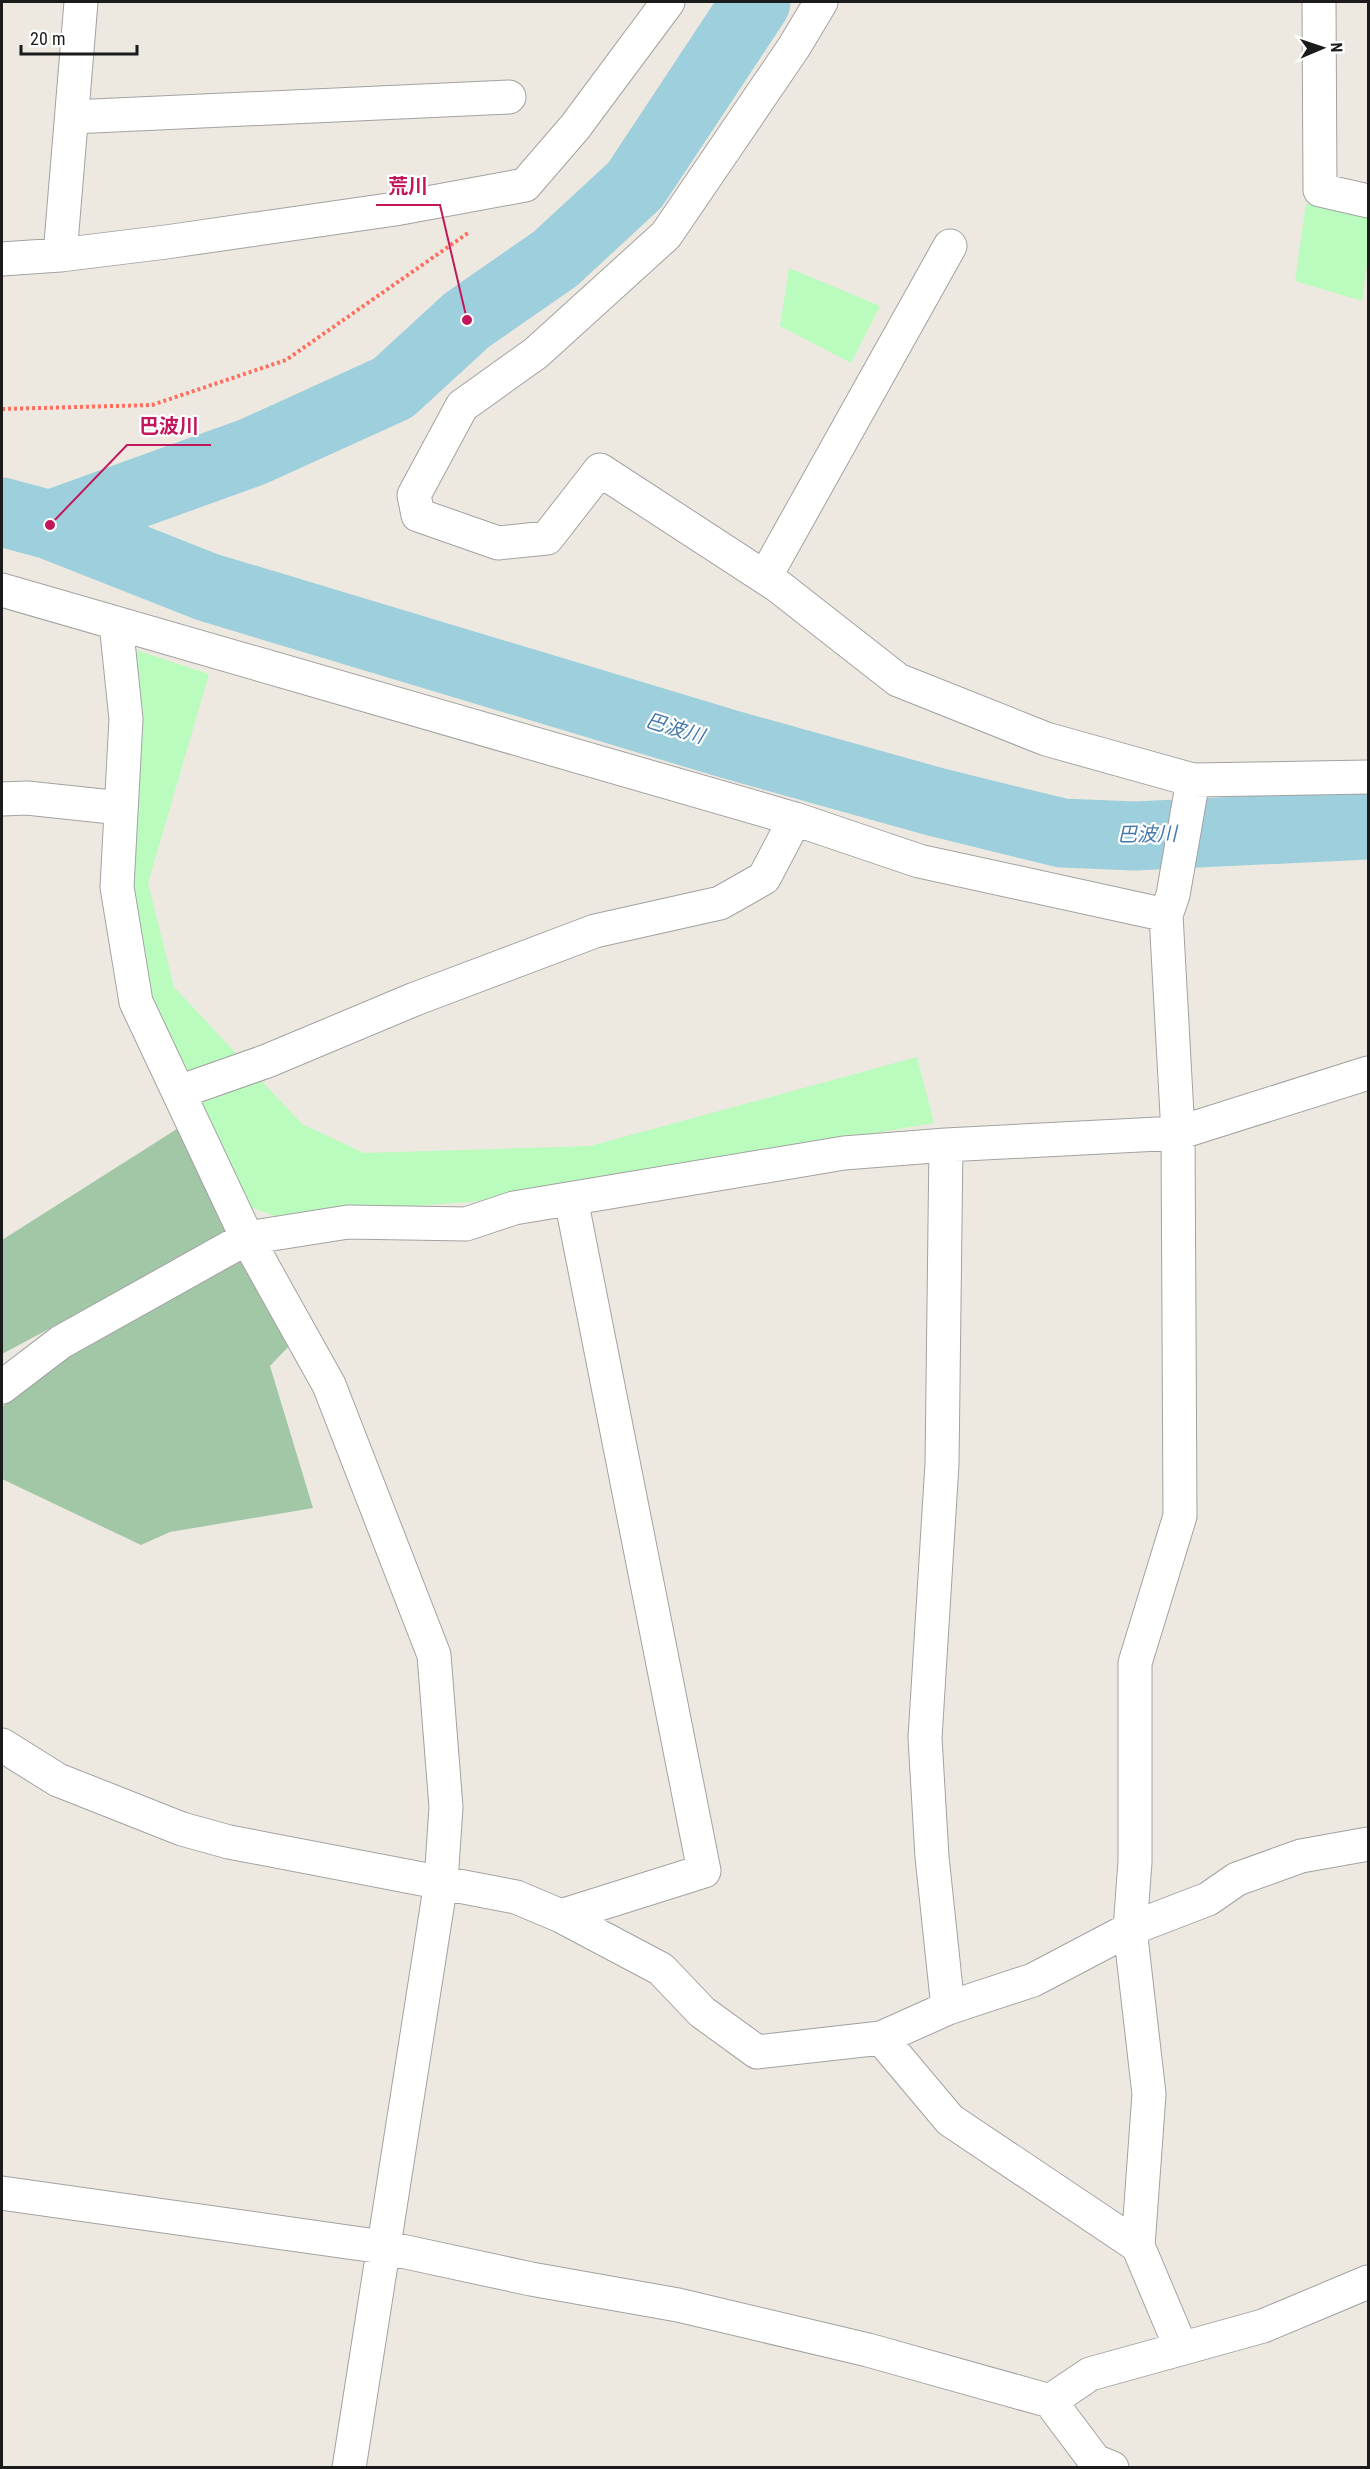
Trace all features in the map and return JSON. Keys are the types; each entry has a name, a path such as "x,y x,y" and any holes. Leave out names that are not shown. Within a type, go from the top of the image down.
{"street":[{"path":"60,255 81,2"},
{"path":"2,259 60,255 395,209 525,185 575,127 668,2"},
{"path":"821,2 794,47 666,235 536,353 462,406 414,495 418,515 498,543 547,538 600,470 765,577 898,680 1190,795 1368,777"},
{"path":"1319,2 1320,190 1368,201"},
{"path":"72,117 509,97"},
{"path":"765,577 950,246"},
{"path":"2,590 795,819 919,861 1170,905"},
{"path":"116,623 126,718 117,887 136,1002 247,1238 329,1385 434,1655 446,1807 441,1882 349,2468"},
{"path":"1181,2348 1138,2246 1149,2094 1130,1929 1135,1862 1135,1663 1179,1516 1178,1133 1170,905 1190,795"},
{"path":"2,799 27,798 122,808"},
{"path":"179,1092 595,931 720,903 764,878 795,819"},
{"path":"2,1387 61,1342 247,1238 348,1222 466,1224 514,1208 844,1153 946,1145 1178,1133 1368,1072"},
{"path":"946,1145 942,1464 925,1738 932,1857 948,2008"},
{"path":"561,1916 704,1871 571,1199"},
{"path":"2,1745 58,1780 182,1829 229,1842 516,1897 561,1916 661,1969 702,2012 757,2052 881,2038 948,2008 1033,1980 1130,1929 1208,1899 1237,1879 1301,1856 1368,1844"},
{"path":"881,2038 950,2120 1138,2246"},
{"path":"2,2193 384,2247 531,2279 678,2305 868,2350 1050,2401 1100,2465"},
{"path":"1050,2401 1090,2374 1263,2326 1368,2282"}],"path":[{"path":"2,409 152,405 286,360 460,241 476,226"}],"green space":[{"path":"1306,204 1368,217 1368,256 1362,301 1295,281"},
{"path":"789,268 880,306 851,363 780,326"},
{"path":"136,650 209,674 148,883 174,987 302,1124 364,1153 590,1146 917,1057 934,1123 483,1201 275,1216 241,1204 143,996 129,887 136,826"},
{"path":"180,1127 235,1230 2,1354 2,1240"},
{"path":"245,1257 291,1344 270,1366 313,1508 170,1532 141,1545 2,1479 2,1407 57,1360"}],"waterway":[{"path":"50,525 252,452 393,388 467,320 555,259 635,185 756,2"},
{"name":"巴波川","path":"2,512 50,525 207,587 732,745 936,802 1062,833 1135,836 1368,825"}],"place":[{"name":"荒川","path":"467,320"},
{"name":"巴波川","path":"50,525"}]}
